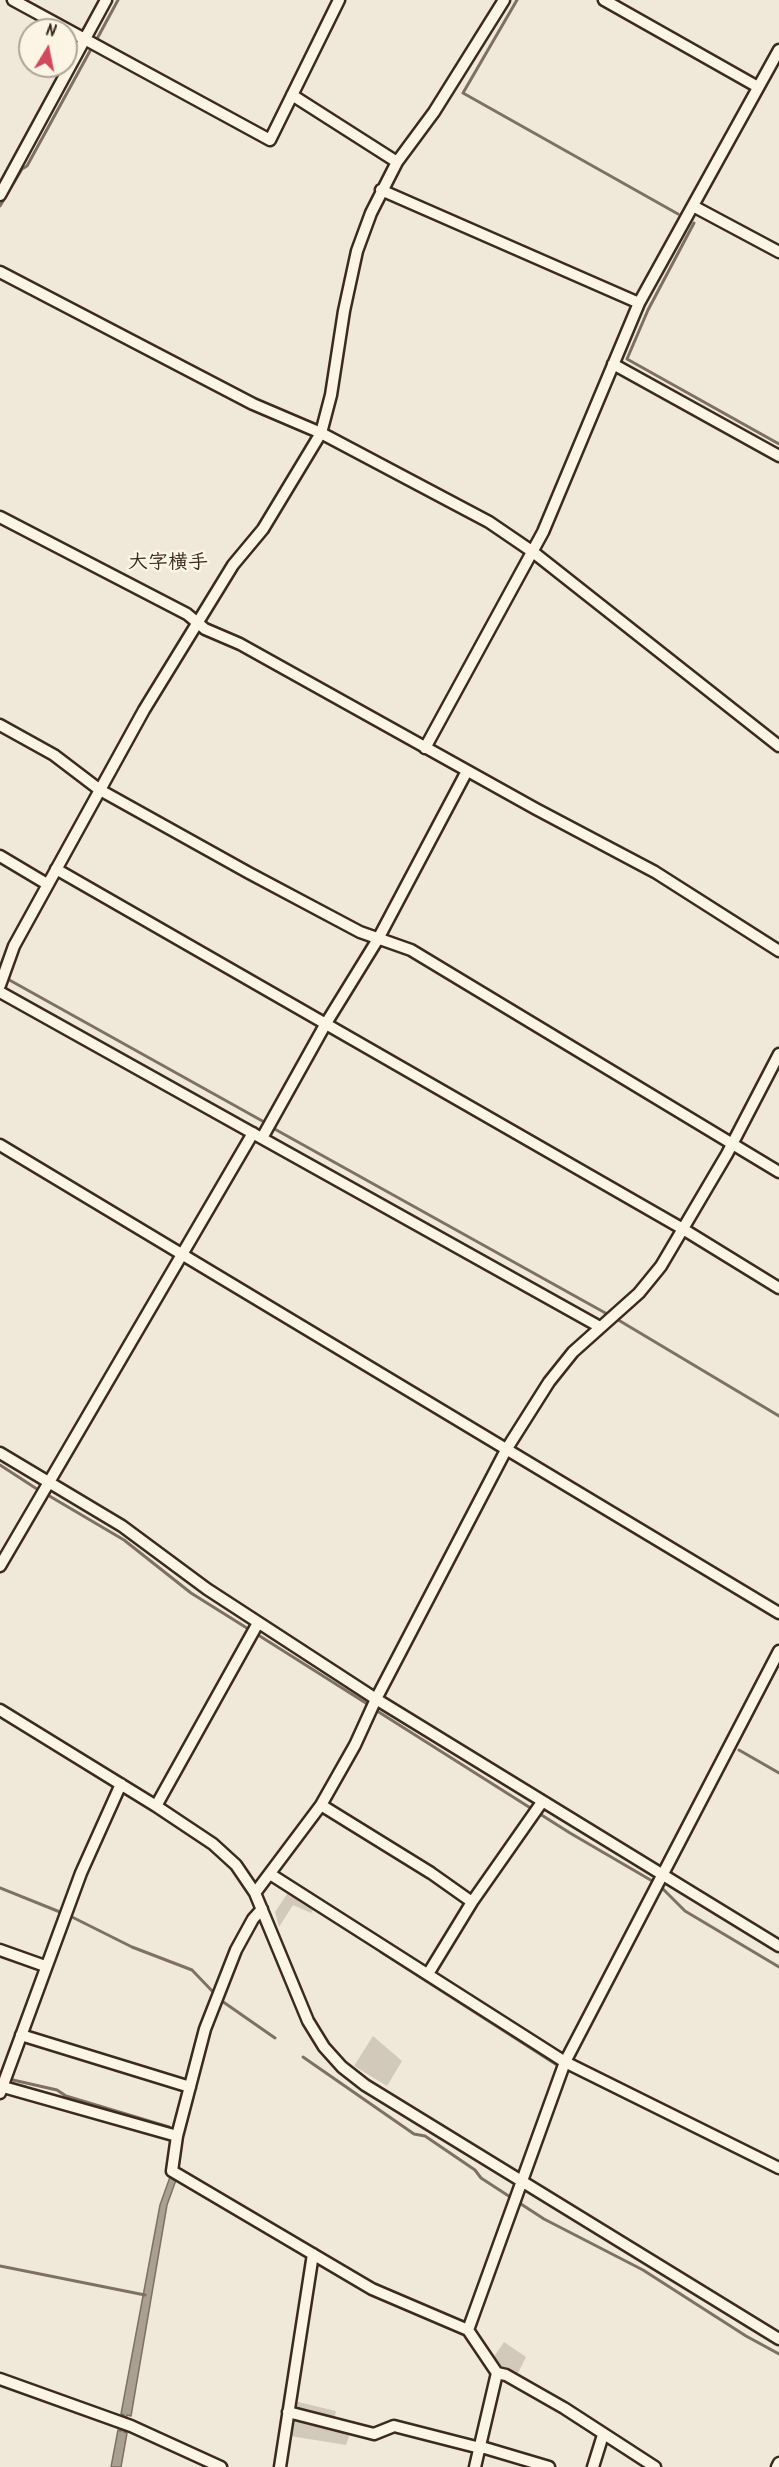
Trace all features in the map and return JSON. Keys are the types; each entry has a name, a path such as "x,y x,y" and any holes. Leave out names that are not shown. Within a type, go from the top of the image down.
{"street":[{"path":"13,0 270,140 339,0"},
{"path":"0,195 106,0"},
{"path":"504,0 434,112 397,162 381,190 357,251 344,311 331,395 321,433 263,528 233,565 196,622 144,710 14,946 1,982 260,1134 603,1325"},
{"path":"604,0 758,87"},
{"path":"424,748 533,552 639,303 779,50"},
{"path":"292,95 397,162"},
{"path":"381,190 639,303"},
{"path":"693,206 779,252"},
{"path":"0,272 253,404 321,433 489,522 533,552 779,746"},
{"path":"613,364 779,456"},
{"path":"0,517 187,614 205,629 240,644 424,748 655,872 779,951"},
{"path":"0,725 54,755 100,790 249,873 378,939 411,950 779,1172"},
{"path":"0,1566 182,1254 272,1119 325,1025 378,939 467,771"},
{"path":"0,856 47,884"},
{"path":"56,869 683,1229 779,1288"},
{"path":"255,1893 321,1805 355,1745 376,1699 506,1450 549,1382 573,1352 639,1293 661,1266 732,1144 779,1054"},
{"path":"0,1145 779,1613"},
{"path":"0,1453 122,1526 207,1589 538,1808 660,1883 779,1946"},
{"path":"156,1806 258,1623"},
{"path":"468,2330 565,2062 779,1651"},
{"path":"0,1710 156,1806 213,1844 236,1865 255,1893 308,2021 334,2060 365,2085 779,2339"},
{"path":"121,1784 81,1873 3,2083 177,2136"},
{"path":"321,1805 431,1873 472,1902"},
{"path":"428,1974 472,1902 538,1808"},
{"path":"270,1874 565,2062 779,2168"},
{"path":"262,1909 253,1919 236,1950 206,2029 177,2136 172,2171 372,2289 468,2330 497,2373 506,2375 564,2408 655,2467"},
{"path":"0,1950 45,1966"},
{"path":"21,2035 190,2087"},
{"path":"280,2467 312,2254"},
{"path":"475,2467 497,2373"},
{"path":"0,2379 124,2424 221,2467"},
{"path":"288,2412 374,2434 394,2426 485,2448 549,2467"},
{"path":"592,2467 603,2435"},
{"path":"777,2467 779,2463"}],"shaded area":[{"path":"289,1891 315,1907 311,1913 293,1905 279,1927 275,1912"},
{"path":"373,2036 402,2061 387,2086 354,2066"},
{"path":"170,2177 176,2180 167,2205 131,2416 127,2415 124,2432 127,2433 121,2467 111,2467 118,2430 121,2431 124,2415 121,2414 160,2205"},
{"path":"504,2342 526,2357 517,2375 500,2368 493,2358"},
{"path":"294,2401 336,2411 333,2424 351,2431 346,2445 290,2436"}],"waterway":[{"path":"98,37 118,0"},
{"path":"517,0 463,93 678,214"},
{"path":"0,206 22,169 27,166 90,51"},
{"path":"694,223 648,310 627,359 779,444"},
{"path":"4,977 266,1123"},
{"path":"271,1127 609,1315"},
{"path":"615,1318 779,1416"},
{"path":"0,1465 40,1491"},
{"path":"46,1494 124,1540 191,1593 250,1630"},
{"path":"255,1633 369,1705"},
{"path":"374,1709 570,1833 654,1882"},
{"path":"739,1750 779,1773"},
{"path":"660,1886 685,1911 779,1967"},
{"path":"0,1888 60,1912"},
{"path":"70,1916 132,1947 192,1970 215,1994"},
{"path":"381,1952 557,2065"},
{"path":"219,1999 275,2038"},
{"path":"303,2057 414,2134 425,2136 475,2170 481,2178 544,2219 643,2270 746,2336 779,2354"},
{"path":"569,2070 779,2174"},
{"path":"0,2073 13,2080 57,2090 66,2096 169,2127"},
{"path":"0,2266 145,2295"}],"district":[{"name":"大字横手","path":"168,565"}]}
